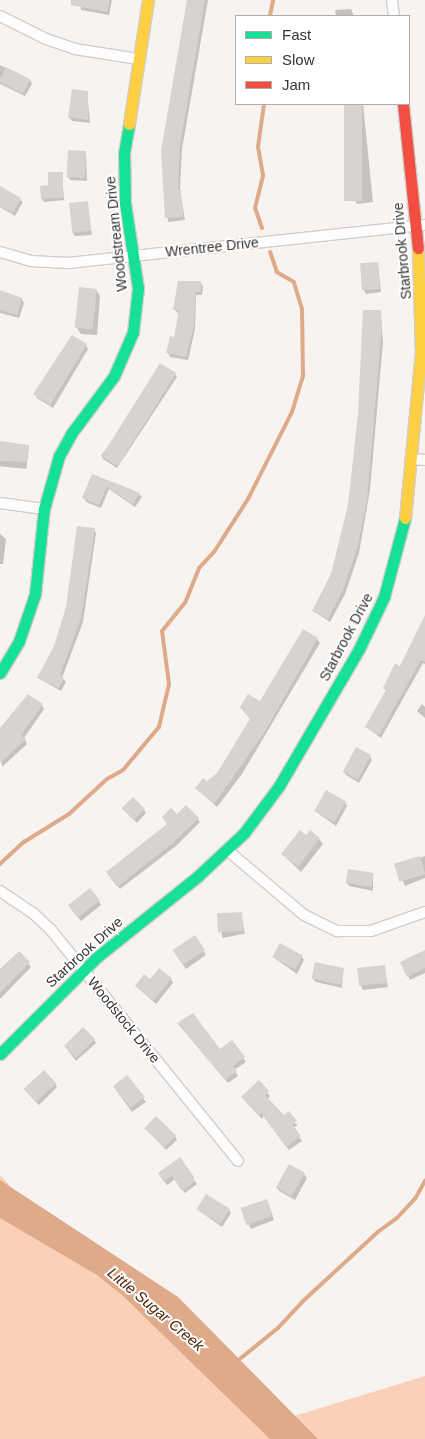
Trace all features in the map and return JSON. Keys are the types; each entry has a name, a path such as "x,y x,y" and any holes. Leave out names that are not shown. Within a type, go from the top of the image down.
{"street":[{"name":"Woodstream Drive","path":"0,673 19,641 35,594 44,509 59,456 71,434 114,376 130,344 138,296 123,170 127,120 148,0"},
{"path":"392,0 394,15"},
{"path":"0,16 23,29 76,49 138,59"},
{"name":"Starbrook Drive","path":"0,1054 84,970 227,850 279,786 368,632 384,597 399,548 412,459 422,307 420,225 403,105"},
{"name":"Wrentree Drive","path":"0,252 18,258 56,263 420,225"},
{"path":"412,459 425,460"},
{"path":"0,503 44,509"},
{"path":"227,850 304,915 337,931 371,931 425,912"},
{"name":"Woodstock Drive","path":"0,891 33,913 84,970 238,1161"}],"shaded area":[{"path":"0,1175 37,1216 288,1418 425,1376 425,1439 0,1439"}],"water":[{"name":"Little Sugar Creek","path":"0,1180 178,1297 318,1439 270,1439 122,1295 97,1275 0,1218"}],"building":[{"path":"71,0 110,0 107,12 71,5"},
{"path":"187,0 205,0 180,145 178,190 181,190 183,217 165,218 161,151"},
{"path":"6,67 30,79 23,94 0,82"},
{"path":"72,89 88,91 88,120 68,117"},
{"path":"344,105 362,105 362,201 344,201"},
{"path":"68,150 86,151 85,178 67,177"},
{"path":"48,172 63,172 63,198 41,199 40,186 48,185"},
{"path":"0,186 21,198 13,213 0,206"},
{"path":"88,201 91,231 72,233 69,203"},
{"path":"378,262 380,289 362,290 360,263"},
{"path":"178,281 201,281 201,292 195,292 194,325 186,357 166,353 170,336 174,337 179,310 173,310"},
{"path":"79,287 97,289 93,330 75,328"},
{"path":"0,290 22,298 17,315 0,310"},
{"path":"363,310 381,310 382,325 367,501 357,549 343,590 328,619 312,611 331,574 348,505 358,413"},
{"path":"72,335 87,344 50,405 33,394"},
{"path":"160,363 176,373 118,466 102,456"},
{"path":"0,441 29,445 27,462 0,461"},
{"path":"92,474 140,493 133,504 107,487 99,505 82,498"},
{"path":"77,526 95,528 81,618 60,675 64,678 59,688 37,678 54,646 66,607"},
{"path":"425,615 425,662 421,660 379,735 365,727 386,690 383,688 395,663 400,666"},
{"path":"303,629 318,638 264,733 214,804 195,788 203,778 207,781 217,773 250,719 240,707 248,694 260,701"},
{"path":"28,694 43,704 21,735 26,739 0,763 0,728"},
{"path":"356,747 371,755 358,780 343,772"},
{"path":"326,790 346,801 334,822 314,811"},
{"path":"133,797 145,809 134,820 122,808"},
{"path":"186,805 199,818 174,842 117,887 106,872 167,824 162,817 171,808 177,814"},
{"path":"300,830 306,835 310,830 320,838 298,867 281,854"},
{"path":"420,856 425,874 399,882 394,863"},
{"path":"348,869 374,873 371,887 346,883"},
{"path":"90,888 100,901 78,918 68,905"},
{"path":"242,912 243,931 218,932 217,913"},
{"path":"195,935 205,950 183,965 173,950"},
{"path":"280,943 303,956 295,970 272,957"},
{"path":"425,950 425,968 407,977 400,962"},
{"path":"19,951 30,962 0,993 0,969"},
{"path":"315,962 344,968 341,985 311,979"},
{"path":"385,965 387,983 359,986 357,968"},
{"path":"159,968 172,978 153,1001 135,986 144,974 150,979"},
{"path":"193,1013 220,1049 232,1040 245,1057 233,1066 237,1071 225,1080 177,1023"},
{"path":"83,1027 95,1039 76,1058 64,1046"},
{"path":"44,1070 56,1083 36,1102 24,1089"},
{"path":"127,1075 145,1097 131,1108 113,1086"},
{"path":"259,1080 269,1091 265,1095 284,1115 289,1111 297,1121 292,1124 301,1136 286,1147 261,1113 259,1116 241,1097"},
{"path":"156,1116 176,1135 164,1148 144,1128"},
{"path":"180,1157 194,1177 194,1182 182,1191 172,1176 164,1182 158,1173"},
{"path":"289,1164 305,1173 292,1196 276,1188"},
{"path":"206,1194 230,1209 220,1224 196,1209"},
{"path":"267,1199 273,1216 246,1225 241,1208"}],"waterway":[{"path":"270,15 273,0"},
{"path":"262,228 255,208 263,175 258,147 264,105"},
{"path":"0,864 24,842 69,814 107,779 123,770 159,727 169,684 162,631 185,603 199,568 214,552 248,499 292,412 303,375 302,309 294,282 277,272 270,252"},
{"path":"236,1362 278,1328 302,1302 379,1231 397,1218 415,1199 425,1181"}],"traffic: fast":[{"path":"0,673 19,641 35,594 44,509 59,456 71,434 114,376 133,332 138,288 125,203 124,153 129,124"},
{"path":"0,1054 97,957 198,876 244,833 279,786 359,649 384,597 405,518"}],"traffic: slow":[{"path":"129,124 148,0"},
{"path":"405,518 421,352 418,248"}],"traffic: jam":[{"path":"403,105 418,248"}]}
